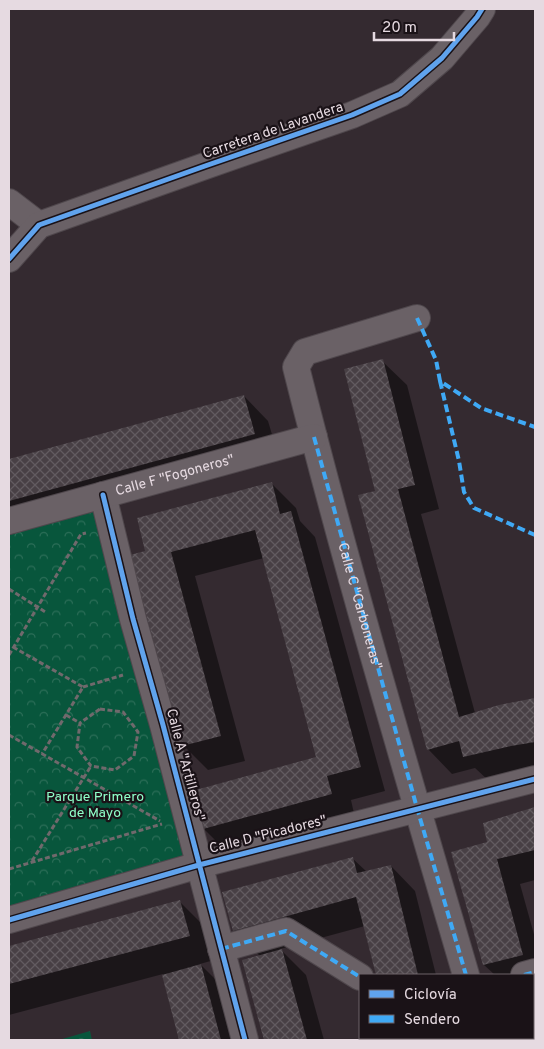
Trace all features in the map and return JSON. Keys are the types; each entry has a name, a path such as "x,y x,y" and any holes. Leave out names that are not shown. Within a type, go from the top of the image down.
{"street":[{"name":"Carretera de Lavandera","path":"39,225 352,115 400,94 442,58 477,18 482,9"},
{"path":"9,202 39,225 9,260"},
{"name":"Calle C \"Carboneras\"","path":"417,318 305,352 296,367 417,808 466,974"},
{"name":"Calle F \"Fogoneros\"","path":"9,521 314,437"},
{"name":"Calle A \"Artilleros\"","path":"103,495 245,1040"},
{"name":"Calle D \"Picadores\"","path":"9,920 198,865 535,778"},
{"path":"221,948 286,931 359,976"}],"path":[{"path":"9,655 81,534 111,530"},
{"path":"9,589 47,614"},
{"path":"13,647 83,687"},
{"path":"56,672 59,666"},
{"path":"42,754 83,687 147,668"},
{"path":"100,708 124,712 138,732 134,756 115,770 91,766 77,747 80,723 100,708"},
{"path":"66,715 80,723"},
{"path":"9,735 165,824 9,869"},
{"path":"32,862 91,766"}],"green space":[{"name":"Parque Primero de Mayo","path":"103,495 199,865 9,920 9,521"},
{"path":"90,1031 92,1040 59,1040"}],"building":[{"path":"383,359 415,485 398,489 459,717 499,705 535,698 535,742 463,757 459,741 427,750 358,495 375,491 344,369"},
{"path":"244,395 255,434 9,501 9,459"},
{"path":"272,482 280,514 291,511 361,767 327,776 332,794 203,829 192,791 316,757 255,530 171,552 221,736 182,746 130,555 145,551 137,518"},
{"path":"535,807 535,850 497,859 523,955 483,965 451,852 487,842 483,823"},
{"path":"353,857 357,873 391,865 418,974 376,974 356,897 233,931 222,892"},
{"path":"180,900 190,936 9,984 9,946"},
{"path":"282,949 307,1040 264,1040 242,960"},
{"path":"201,964 221,1040 179,1040 162,975"},
{"path":"534,993 535,993 534,1034"},
{"path":"362,1039 514,1039 510,1040 358,1040"}],"marked path":[{"path":"417,318 436,360 440,381 481,408 535,427"},
{"path":"440,381 459,461 464,492 474,508 535,535"},
{"path":"314,437 417,808 466,974"},
{"path":"221,949 286,931 359,976"},
{"path":"528,974 535,972"}],"cycle path":[{"path":"9,259 39,225 352,115 400,94 442,58 482,9"},
{"path":"103,495 133,619 163,725 245,1040"},
{"path":"9,920 199,865 535,779"}]}
